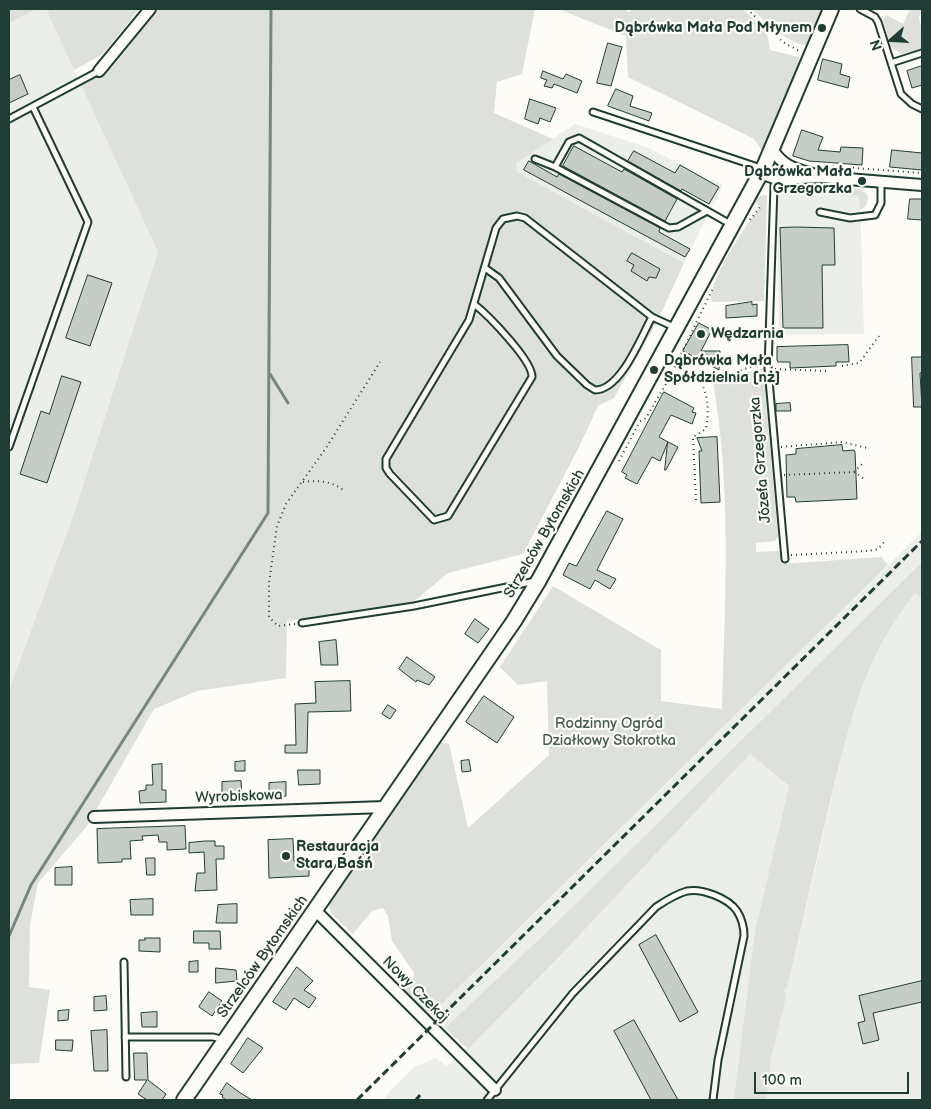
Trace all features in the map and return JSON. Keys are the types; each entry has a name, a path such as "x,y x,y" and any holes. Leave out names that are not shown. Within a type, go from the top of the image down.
{"street":[{"path":"99,71 150,9"},
{"name":"Strzelców Bytomskich","path":"184,1100 514,620 539,580 677,328 739,226 831,9"},
{"path":"772,149 780,162 787,166"},
{"path":"762,170 787,166 881,182 922,185"},
{"path":"762,170 777,179 822,172"},
{"name":"Wyrobiskowa","path":"94,817 385,807"},
{"name":"Nowy Czekaj","path":"315,910 495,1090"}],"lane":[{"path":"860,9 875,17 878,22 901,94 912,104 922,109"},
{"path":"891,63 922,53"},
{"path":"9,119 99,71"},
{"path":"9,446 11,432 88,222 33,107"},
{"path":"593,112 762,170"},
{"path":"555,167 569,142 579,138 707,211 739,226"},
{"path":"535,158 669,228 678,227 707,211"},
{"name":"Józefa Grzegorzka","path":"777,179 774,186 771,239 768,366 776,476 785,557"},
{"path":"820,212 850,218 875,215 881,203 881,182"},
{"path":"474,304 486,314 529,365 532,377 448,516 434,520 390,474 386,468 386,459 469,320 499,222 507,217 521,216 652,317 669,327 677,328"},
{"path":"485,268 500,278 557,356 586,385 595,390 609,387 619,377 652,317"},
{"path":"302,623 414,606 539,580"},
{"path":"487,1100 573,993 656,907 667,899 688,891 705,892 718,898 736,909 744,925 744,936 722,1042 713,1100"},
{"path":"124,962 126,1077"},
{"name":"Strzelców Bytomskich","path":"125,1037 213,1037 225,1040"}],"path":[{"path":"747,9 783,42 810,56"},
{"path":"822,172 922,173"},
{"path":"739,226 760,207 755,201"},
{"path":"640,421 646,418 670,377 715,281"},
{"path":"842,366 859,364 879,336"},
{"path":"302,623 278,626 269,616 267,606 277,526 286,504 303,482 380,362"},
{"path":"656,366 670,377 690,383 768,366 828,371"},
{"path":"696,500 693,437 706,429 708,413 708,401 701,382"},
{"path":"774,448 842,442 867,448"},
{"path":"854,472 864,462"},
{"path":"776,476 854,472 866,480"},
{"path":"303,482 325,482 337,485 343,490"},
{"path":"785,557 868,551 878,549 885,541"}],"shaded area":[{"path":"37,9 46,9 158,252 73,516 9,689 9,23"},
{"path":"575,124 646,147 723,185 684,263 517,172 516,163"},
{"path":"777,194 860,196 864,334 779,335"},
{"path":"922,532 922,562 554,925 445,1028 432,1015"},
{"path":"915,592 922,599 922,1100 767,1100 771,1058 786,997 784,990 788,985 850,719 873,656 899,612"},
{"path":"750,754 789,786 755,931 734,1100 383,1100 414,1067 436,1058 447,1066 466,1048 468,1049 558,958"}],"green space":[{"path":"9,9 37,9 9,23"},
{"path":"46,9 139,9 103,54 74,70"},
{"path":"157,9 535,9 522,74 497,82 494,113 553,139 516,163 517,172 684,263 658,320 614,398 598,406 579,447 523,554 448,573 411,604 287,621 286,678 197,691 154,709 87,826 38,883 30,925 29,987 50,990 39,1063 9,1064 9,690 73,516 158,252 81,85 106,71 125,51"},
{"path":"558,9 625,9 629,12 632,9 743,9 767,33 770,50 799,57 800,61 763,152 754,139 628,77 626,36"},
{"path":"752,9 824,9 808,46 792,41"},
{"path":"910,9 922,9 919,18 922,31 922,49 901,54 891,47 883,21 886,15 903,24"},
{"path":"811,185 859,189 866,193 867,203 860,210 859,196 777,194 786,187"},
{"path":"767,195 764,301 712,302 715,282 721,268 746,226 760,207 755,201 760,196"},
{"name":"Rodzinny Ogród Działkowy Stokrotka","path":"763,368 778,536 775,541 756,543 756,552 779,551 782,564 881,557 888,565 429,1017 402,988 413,981 414,973 392,941 388,916 383,908 372,911 353,934 331,913 328,903 438,742 449,744 468,828 549,755 547,681 518,685 500,667 553,586 661,650 661,701 722,709 726,545 725,504 723,463 713,382"},
{"path":"922,562 922,599 915,593 884,639 862,686 854,711 821,839 788,985 784,990 786,997 771,1058 767,1100 734,1100 755,931 789,786 750,754 558,958 468,1049 445,1028 554,925"}],"building":[{"path":"608,43 622,47 611,86 597,83"},
{"path":"823,59 842,64 840,74 850,77 848,88 818,80"},
{"path":"922,66 922,85 912,88 907,71"},
{"path":"543,71 563,79 566,74 582,81 577,93 554,84 552,88 544,86 547,80 541,78"},
{"path":"20,75 28,94 9,103 9,80"},
{"path":"616,89 633,96 630,106 652,113 649,121 608,106"},
{"path":"530,99 556,108 550,122 540,118 538,124 525,119"},
{"path":"802,130 823,137 818,150 840,152 841,147 863,148 862,165 809,161 793,156"},
{"path":"574,146 622,172 624,169 677,199 665,221 563,166"},
{"path":"892,150 922,153 922,170 890,167"},
{"path":"634,151 675,173 680,165 719,187 709,204 682,189 681,191 628,161"},
{"path":"529,161 557,177 559,174 660,228 659,232 690,249 685,257 524,170"},
{"path":"910,199 922,199 922,220 908,219"},
{"path":"780,228 834,228 835,265 822,265 823,328 783,328"},
{"path":"632,253 660,269 656,278 649,277 647,281 631,271 634,265 627,261"},
{"path":"88,275 112,283 90,346 66,338"},
{"path":"752,302 752,305 757,304 757,316 726,318 726,306"},
{"path":"699,323 712,330 701,351 720,351 719,370 683,351"},
{"path":"848,345 849,362 836,362 836,366 790,368 790,362 778,362 777,360 777,347"},
{"path":"912,357 922,357 922,372 920,373 922,407 914,407"},
{"path":"62,376 81,382 47,483 20,474 41,411 49,414"},
{"path":"664,392 694,408 692,412 696,413 692,424 671,415 659,437 668,442 660,461 652,457 637,484 625,478 627,475 622,472"},
{"path":"790,403 791,411 776,411 776,404"},
{"path":"717,437 720,502 701,503 699,451 702,451 697,438"},
{"path":"668,442 678,447 665,470"},
{"path":"842,445 843,451 854,450 855,452 857,499 796,502 795,497 787,497 786,455 796,454 796,449"},
{"path":"607,511 623,519 597,570 616,579 610,589 595,580 590,589 563,575 569,563 576,566"},
{"path":"475,619 489,629 478,643 465,634"},
{"path":"336,640 338,665 321,665 319,642"},
{"path":"407,657 435,677 429,685 417,680 416,682 399,669"},
{"path":"350,681 351,711 308,712 307,753 285,753 285,745 296,745 295,704 316,703 315,682"},
{"path":"484,696 514,717 497,743 466,722"},
{"path":"388,705 396,710 390,719 382,714"},
{"path":"469,760 471,771 462,772 461,761"},
{"path":"245,761 245,771 235,771 235,762"},
{"path":"162,764 162,790 166,790 166,802 140,803 139,791 146,790 146,785 153,785 152,765"},
{"path":"298,770 320,770 320,784 299,785"},
{"path":"241,781 242,796 238,797 238,800 222,800 222,782"},
{"path":"286,782 286,796 269,799 269,783"},
{"path":"185,826 186,849 167,850 167,842 159,842 158,835 142,836 143,840 130,841 131,859 122,859 122,862 98,863 97,829"},
{"path":"293,839 294,861 298,861 298,869 309,868 309,876 269,878 268,840"},
{"path":"215,841 215,846 224,846 224,859 216,859 217,890 195,891 197,873 205,873 204,852 189,853 189,843"},
{"path":"146,858 155,858 155,875 147,875"},
{"path":"72,867 72,885 55,885 55,868"},
{"path":"153,899 153,915 131,915 130,900"},
{"path":"237,904 237,923 216,923 218,905"},
{"path":"194,931 220,931 221,949 209,949 209,943 194,943"},
{"path":"656,935 698,1012 680,1022 639,945"},
{"path":"145,938 160,938 160,952 139,951 139,940 145,940"},
{"path":"198,961 198,972 189,972 189,962"},
{"path":"297,967 313,981 304,990 316,998 309,1008 294,998 286,1010 273,1002"},
{"path":"216,968 236,970 237,981 216,983"},
{"path":"922,981 922,1002 873,1013 879,1040 863,1044 858,1023 865,1021 859,996"},
{"path":"209,992 222,1001 212,1016 199,1007"},
{"path":"106,996 107,1010 94,1011 94,997"},
{"path":"69,1010 68,1020 58,1021 58,1011"},
{"path":"157,1012 157,1027 142,1027 141,1013"},
{"path":"634,1020 678,1100 651,1100 614,1031"},
{"path":"107,1030 108,1071 94,1071 91,1031"},
{"path":"248,1038 263,1048 243,1073 231,1064"},
{"path":"56,1040 73,1040 72,1051 56,1050"},
{"path":"134,1053 147,1053 148,1080 166,1094 162,1100 147,1100 138,1094 147,1080 135,1080"},
{"path":"227,1083 252,1100 226,1100 220,1094"}],"waterway":[{"path":"9,936 31,885 268,513 271,9"},
{"path":"270,374 288,403"}],"railway":[{"path":"357,1100 922,541"},
{"path":"416,1100 420,1095"}],"place":[{"name":"Dąbrówka Mała Pod Młynem","path":"822,28"},
{"name":"Dąbrówka Mała Grzegorzka","path":"862,181"},
{"name":"Wędzarnia","path":"701,334"},
{"name":"Dąbrówka Mała Spółdzielnia [nż]","path":"654,370"},
{"name":"Restauracja Stara Baśń","path":"286,856"}]}
